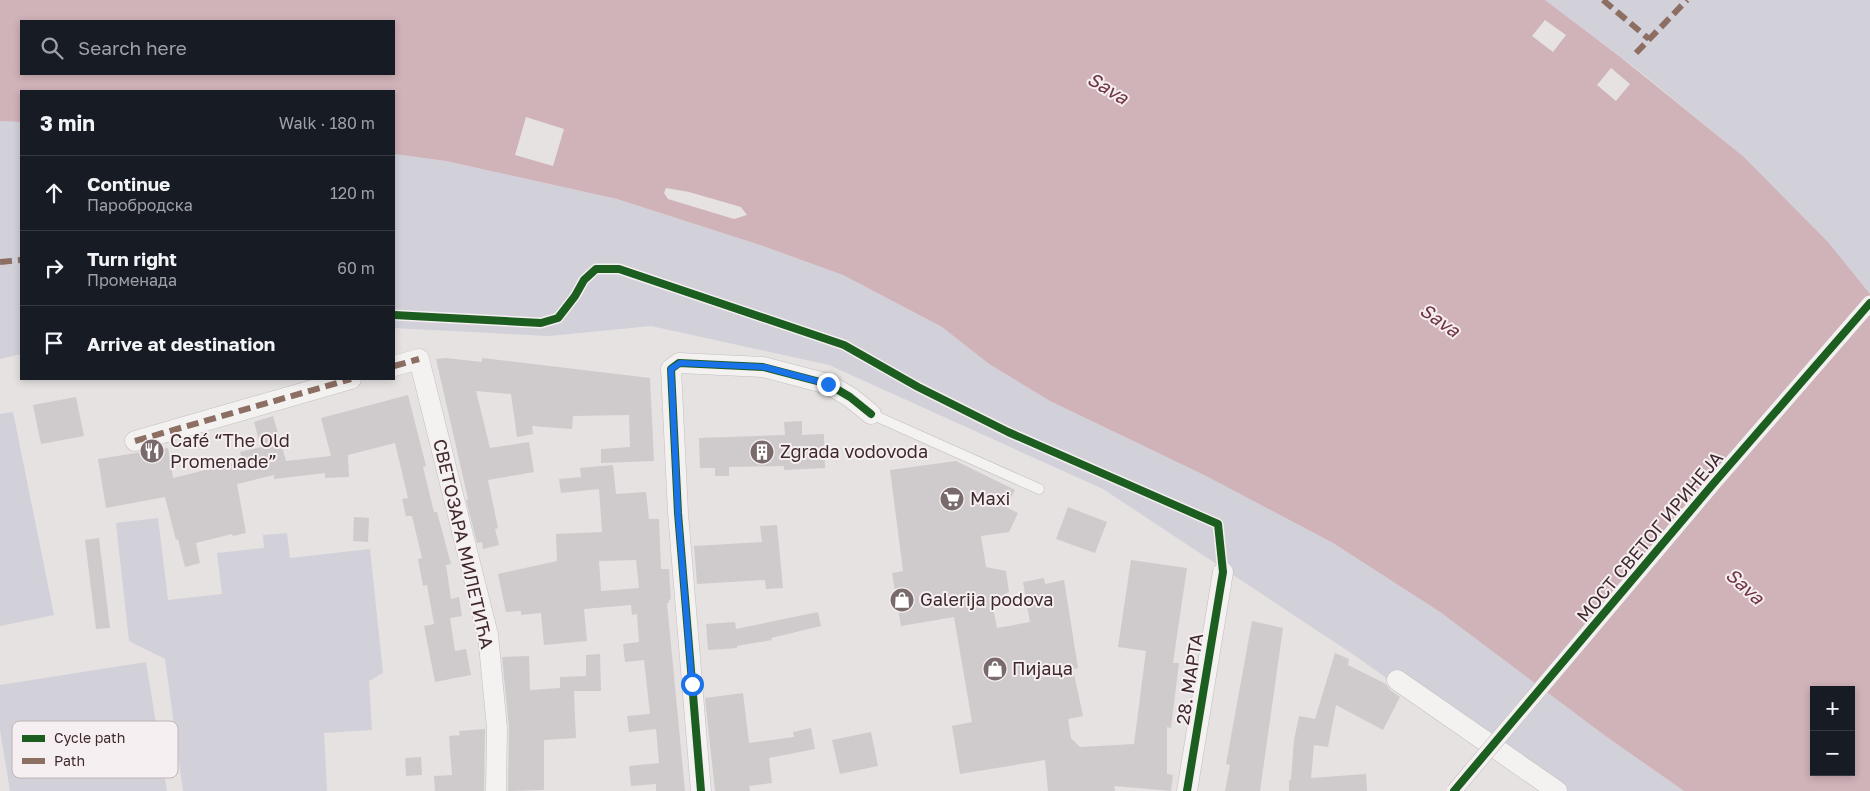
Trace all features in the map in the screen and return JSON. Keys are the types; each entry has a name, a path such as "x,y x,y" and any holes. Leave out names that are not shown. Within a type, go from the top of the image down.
{"street":[{"name":"МОСТ СВЕТОГ ИРИНЕЈА","path":"1454,791 1713,484 1870,303"},
{"name":"СВЕТОЗАРА МИЛЕТИЋА","path":"395,366 419,359 488,635 497,728 496,791"},
{"path":"701,791 678,513 671,372 674,366 680,363 764,367 828,384 850,397 871,414"},
{"path":"135,441 348,380"},
{"name":"28. МАРТА","path":"1187,791 1223,572"},
{"path":"1397,680 1557,791"}],"lane":[{"path":"871,414 1039,488"}],"shaded area":[{"path":"1545,0 1870,0 1870,294 1828,242 1744,157 1633,66"},
{"path":"0,121 20,122 20,354 0,359"},
{"path":"395,154 446,161 617,199 760,245 843,275 942,327 989,364 1050,401 1204,475 1333,543 1440,612 1604,735 1684,791 1546,791 1354,655 1103,489 829,365 651,326 549,336 395,328"},
{"path":"13,412 54,615 0,626 0,414"},
{"path":"158,518 168,600 222,594 217,553 264,548 263,535 287,533 290,558 370,549 383,673 369,681 372,730 324,733 327,791 183,791 178,754 178,721 173,721 165,659 129,641 116,523"},
{"path":"146,662 156,721 12,721 12,778 165,778 167,791 10,791 0,730 0,685"}],"water":[{"name":"Sava","path":"0,0 1545,0 1623,59 1744,157 1828,242 1870,294 1870,791 1684,791 1604,735 1440,612 1333,543 1204,475 1050,401 989,364 942,327 843,275 760,245 617,199 446,161 395,154 395,90 20,90 20,122 0,121"}],"pier":[{"path":"1545,20 1566,35 1553,52 1532,36"},
{"path":"1611,68 1630,84 1616,101 1597,85"},
{"path":"526,117 564,129 553,166 515,155"},
{"path":"666,188 689,192 741,207 747,215 734,219 668,199 664,193"}],"building":[{"path":"446,358 482,362 482,358 650,378 654,461 601,463 601,449 630,447 629,415 573,416 572,429 532,426 533,434 517,437 511,394 476,391 490,448 529,442 534,472 488,480 498,528 495,529 499,545 483,549 482,542 477,543 466,500 468,499 436,359"},
{"path":"408,395 426,466 423,467 434,512 437,512 451,564 446,565 451,599 459,597 462,616 450,618 455,651 466,649 471,675 435,682 424,626 434,624 427,585 423,586 418,559 422,558 412,516 406,516 402,499 408,498 395,443 348,455 349,477 325,478 325,473 274,479 274,475 237,484 246,533 233,536 232,534 196,543 200,563 185,567 165,497 106,508 98,459 168,448 173,478 242,461 240,452 261,447 254,422 273,416 286,461 331,456 321,418"},
{"path":"76,397 84,436 41,444 33,405"},
{"name":"Zgrada vodovoda","path":"802,421 802,435 824,434 825,468 784,470 784,466 729,467 729,476 715,476 715,468 700,468 699,438 785,435 784,422"},
{"path":"956,461 1015,490 1006,507 1018,513 1009,532 981,536 986,567 1006,571 1009,592 992,602 997,628 1030,622 1023,582 1044,578 1045,584 1064,580 1078,668 1073,669 1083,716 1068,719 1071,738 1080,747 1134,744 1146,651 1118,647 1131,560 1187,568 1173,663 1179,663 1171,728 1167,727 1167,774 1173,775 1171,791 1114,786 1115,791 1048,791 1045,760 960,774 952,726 972,722 954,617 901,626 892,573 903,571 890,470"},
{"path":"613,465 616,494 646,492 649,519 659,519 661,569 669,569 671,600 669,599 669,603 667,603 685,791 656,791 656,784 631,786 629,766 659,763 656,729 629,732 627,716 650,714 644,660 625,662 623,644 639,642 637,614 632,615 631,605 584,609 587,641 544,645 541,613 521,615 521,611 506,612 498,574 557,561 556,534 602,532 599,489 561,493 559,479 581,477 580,468","holes":["636,560 639,588 601,591 599,561"]},
{"path":"1068,507 1107,522 1095,553 1056,539"},
{"path":"354,517 369,518 368,542 353,541"},
{"path":"777,525 783,588 766,589 765,580 697,584 694,546 762,542 760,526"},
{"path":"99,538 110,628 96,629 85,540"},
{"path":"818,612 821,626 771,638 772,640 737,646 737,648 708,650 706,624 735,622 736,629"},
{"path":"1252,621 1283,628 1260,791 1225,791 1230,765 1226,764"},
{"path":"1335,653 1349,659 1348,665 1386,684 1390,690 1400,697 1383,730 1336,705 1328,747 1314,745 1311,778 1366,774 1367,791 1289,791 1294,740 1299,716 1315,719"},
{"path":"600,654 601,691 574,691 576,738 544,740 544,790 508,791 509,727 502,657 529,656 530,690 560,688 560,677 586,676 586,655"},
{"path":"743,693 749,743 794,737 793,732 811,728 815,749 769,758 772,783 749,786 750,791 715,791 705,698"},
{"path":"485,729 484,791 435,791 434,776 452,775 449,736 460,735 459,731"},
{"path":"871,732 878,766 840,774 832,740"},
{"path":"421,757 422,775 406,776 405,758"}],"marked path":[{"path":"1603,0 1649,39"},
{"path":"1636,53 1687,0"},
{"path":"0,262 20,260"},
{"path":"395,366 419,359"},
{"path":"135,441 348,380"}],"cycle path":[{"path":"395,315 541,323 558,318 575,296 584,280 596,269 619,269 844,345 918,387 1008,432 1218,524 1223,572 1187,791"},
{"path":"1454,791 1713,484 1870,303"},
{"path":"701,791 678,513 671,369 679,363 763,367 828,384 850,397 871,414"}],"place":[{"name":"Café “The Old Promenade”","path":"152,451"},
{"name":"Zgrada vodovoda","path":"762,452"},
{"name":"Maxi","path":"952,499"},
{"name":"Galerija podova","path":"902,600"},
{"name":"Пијаца","path":"995,669"}],"route":[{"path":"692,684 678,513 671,369 680,363 764,367 828,384"}]}
